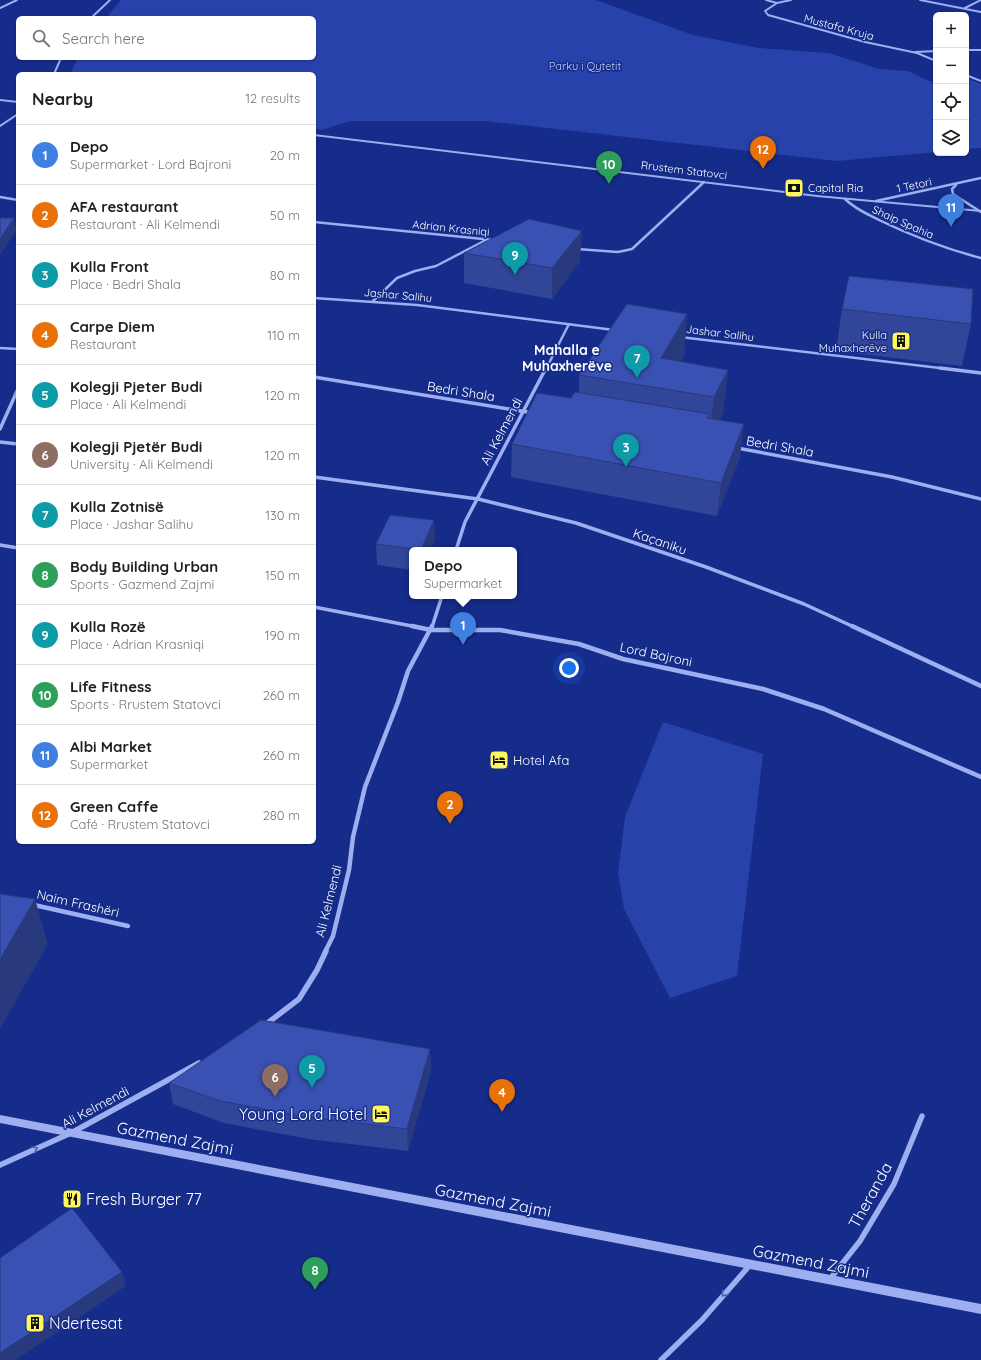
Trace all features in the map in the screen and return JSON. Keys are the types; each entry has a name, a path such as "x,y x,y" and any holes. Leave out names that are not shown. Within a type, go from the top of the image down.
{"street":[{"path":"0,8 17,0"},
{"path":"93,16 110,0"},
{"path":"766,0 777,3 792,0"},
{"path":"920,0 981,12"},
{"path":"965,8 981,0"},
{"name":"Mustafa Kruja","path":"777,3 765,12 768,15 794,24 910,52 933,60"},
{"path":"969,50 981,50"},
{"path":"910,52 933,51"},
{"path":"55,72 60,60"},
{"path":"969,76 981,81"},
{"path":"0,100 16,102"},
{"path":"0,126 16,115"},
{"name":"Rrustem Statovci","path":"316,135 845,199 980,211"},
{"name":"1 Tetori","path":"876,202 956,185 981,178"},
{"path":"570,248 618,252 632,248 704,182"},
{"name":"1 Tetori","path":"956,185 952,189 953,194 980,211"},
{"path":"0,198 16,200"},
{"name":"Shaip Spahia","path":"845,199 865,214 903,232 927,242 981,258"},
{"name":"Adrian Krasniqi","path":"316,222 494,240"},
{"path":"373,301 397,278 415,271 436,266 486,240"},
{"name":"Jashar Salihu","path":"316,298 417,305 617,330"},
{"name":"Ali Kelmendi","path":"457,547 465,522 569,324"},
{"name":"Jashar Salihu","path":"672,336 981,373"},
{"path":"0,348 16,349"},
{"name":"Bedri Shala","path":"316,377 540,414"},
{"path":"0,429 16,393"},
{"path":"0,442 16,444"},
{"name":"Bedri Shala","path":"734,448 892,477 981,499"},
{"name":"Kaçaniku","path":"316,477 478,499 576,523 713,570 804,604 981,686"},
{"path":"0,545 16,548"},
{"name":"Ali Kelmendi","path":"260,1030 299,999 317,970 333,936 349,870 352,837 365,787 398,702 408,670 431,630 441,599"},
{"name":"Lord Bajroni","path":"316,607 431,630 500,630 579,644 623,659 694,672 764,689 824,709 981,777"},
{"name":"Naim Frashëri","path":"30,904 128,926"},
{"name":"Ali Kelmendi","path":"0,1165 71,1133 204,1060"},
{"name":"Theranda","path":"830,1279 860,1241 894,1184 922,1116"},
{"name":"Gazmend Zajmi","path":"0,1119 981,1309"},
{"path":"661,1360 702,1320 750,1264"}],"green space":[{"name":"Parku i Qytetit","path":"121,0 596,0 693,35 759,48 829,53 879,69 908,71 933,83 933,152 837,161 485,121 350,121 322,130 316,129 316,72 71,72 77,60 316,60 316,16 108,16"},
{"path":"969,79 981,84 981,148 969,149"},
{"path":"663,722 763,754 737,976 670,998 624,909 618,873 625,817"}],"building":[{"path":"0,218 14,218 0,239"},
{"path":"529,219 582,231 552,268 464,253"},
{"path":"849,276 973,289 971,324 842,309"},
{"path":"627,304 687,314 661,358 728,370 714,397 579,375"},
{"path":"575,392 710,414 707,418 744,424 721,483 512,444 537,393 571,398"},
{"path":"390,515 434,520 422,547 409,547 409,548 376,544"},
{"path":"0,894 35,899 0,960"},
{"path":"261,1020 430,1049 407,1129 307,1117 220,1101 169,1083"},
{"name":"Ndertesat","path":"72,1208 122,1272 0,1353 0,1258"}],"place":[{"name":"Green Caffe","path":"763,169"},
{"name":"Life Fitness","path":"609,184"},
{"name":"Capital Ria","path":"794,188"},
{"name":"Albi Market","path":"951,227"},
{"name":"Kulla Rozë","path":"515,275"},
{"name":"Kulla Muhaxherëve","path":"901,341"},
{"name":"Kulla Zotnisë","path":"637,378"},
{"name":"Kulla Front","path":"626,467"},
{"name":"Depo","path":"463,645"},
{"name":"Hotel Afa","path":"499,760"},
{"name":"AFA restaurant","path":"450,824"},
{"name":"Kolegji Pjeter Budi","path":"312,1088"},
{"name":"Kolegji Pjetër Budi","path":"275,1097"},
{"name":"Carpe Diem","path":"502,1112"},
{"name":"Young Lord Hotel","path":"381,1114"},
{"name":"Fresh Burger 77","path":"72,1199"},
{"name":"Body Building Urban","path":"315,1290"},
{"name":"Ndertesat","path":"35,1323"}],"district":[{"name":"Mahalla e Muhaxherëve","path":"567,358"}]}
